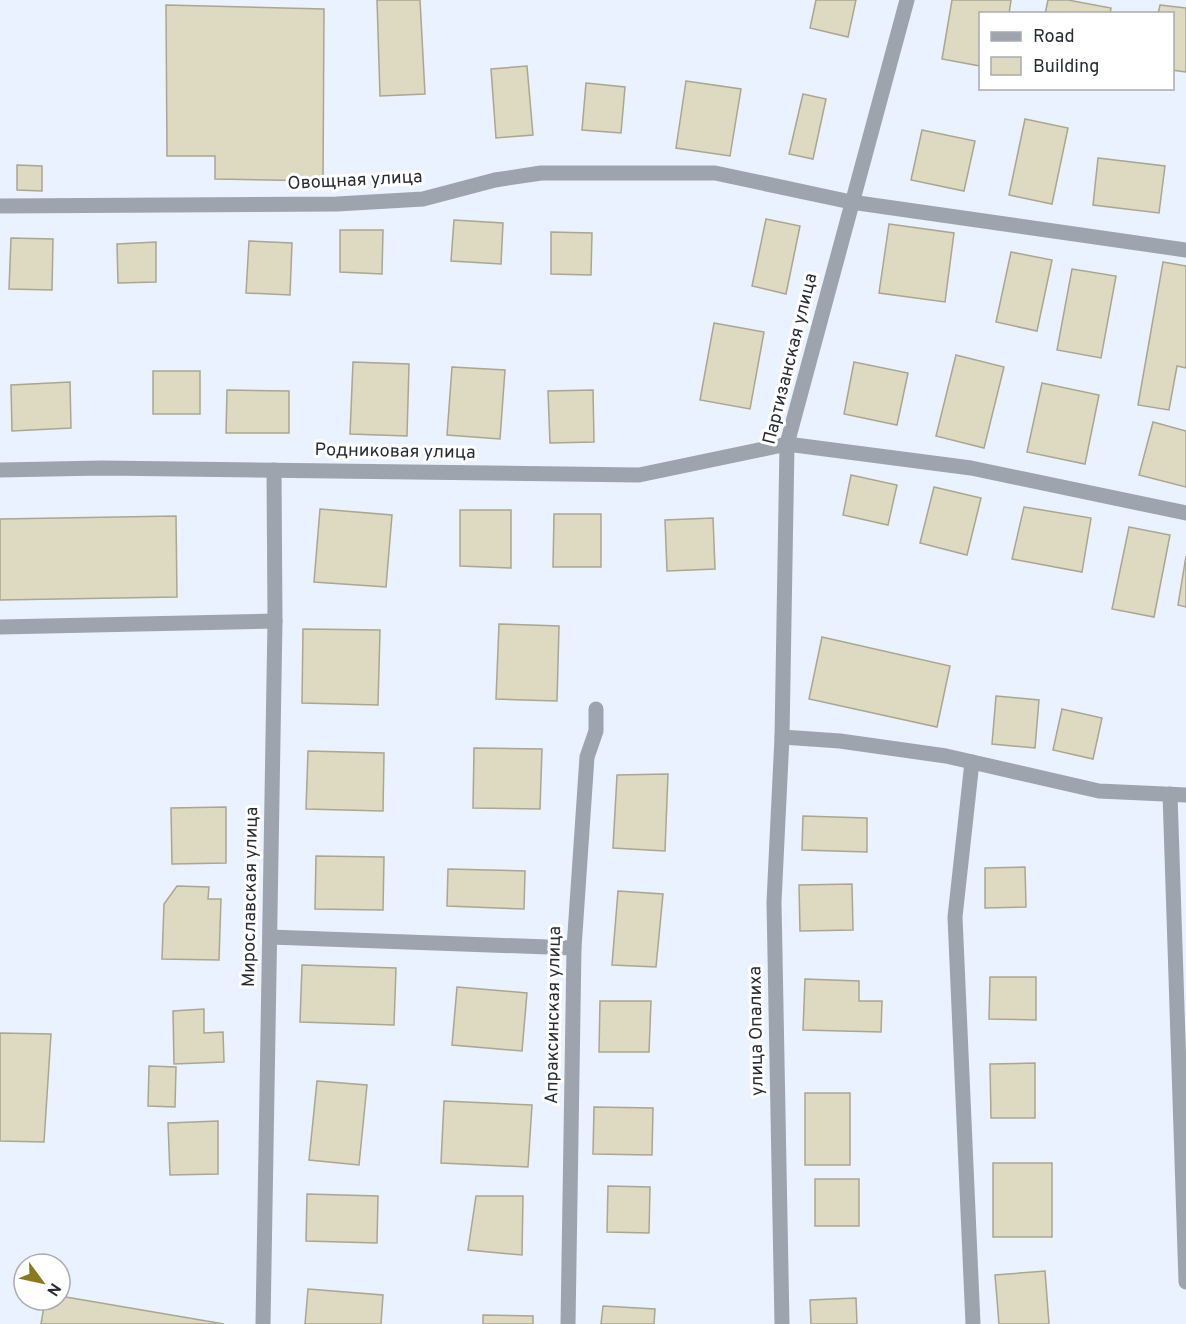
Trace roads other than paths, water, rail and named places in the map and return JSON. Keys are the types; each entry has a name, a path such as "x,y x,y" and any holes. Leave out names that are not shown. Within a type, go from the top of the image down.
{"street":[{"name":"Партизанская улица","path":"782,737 786,444 907,0"},
{"name":"Овощная улица","path":"0,206 337,204 423,199 495,180 541,174 715,173 851,202 1186,250"},
{"name":"Родниковая улица","path":"0,470 102,468 639,475 786,444 971,468 1186,513"},
{"name":"Мирославская улица","path":"263,1324 275,621 274,470"},
{"path":"0,627 275,621"},
{"name":"Апраксинская улица","path":"568,1324 574,948 587,757 596,731 596,709"},
{"path":"782,737 840,741 946,756 1099,791 1186,795"},
{"name":"улица Опалиха","path":"782,737 774,902 782,1324"},
{"path":"972,762 955,917 973,1324"},
{"path":"1170,794 1186,1282"},
{"path":"270,937 574,948"}]}
